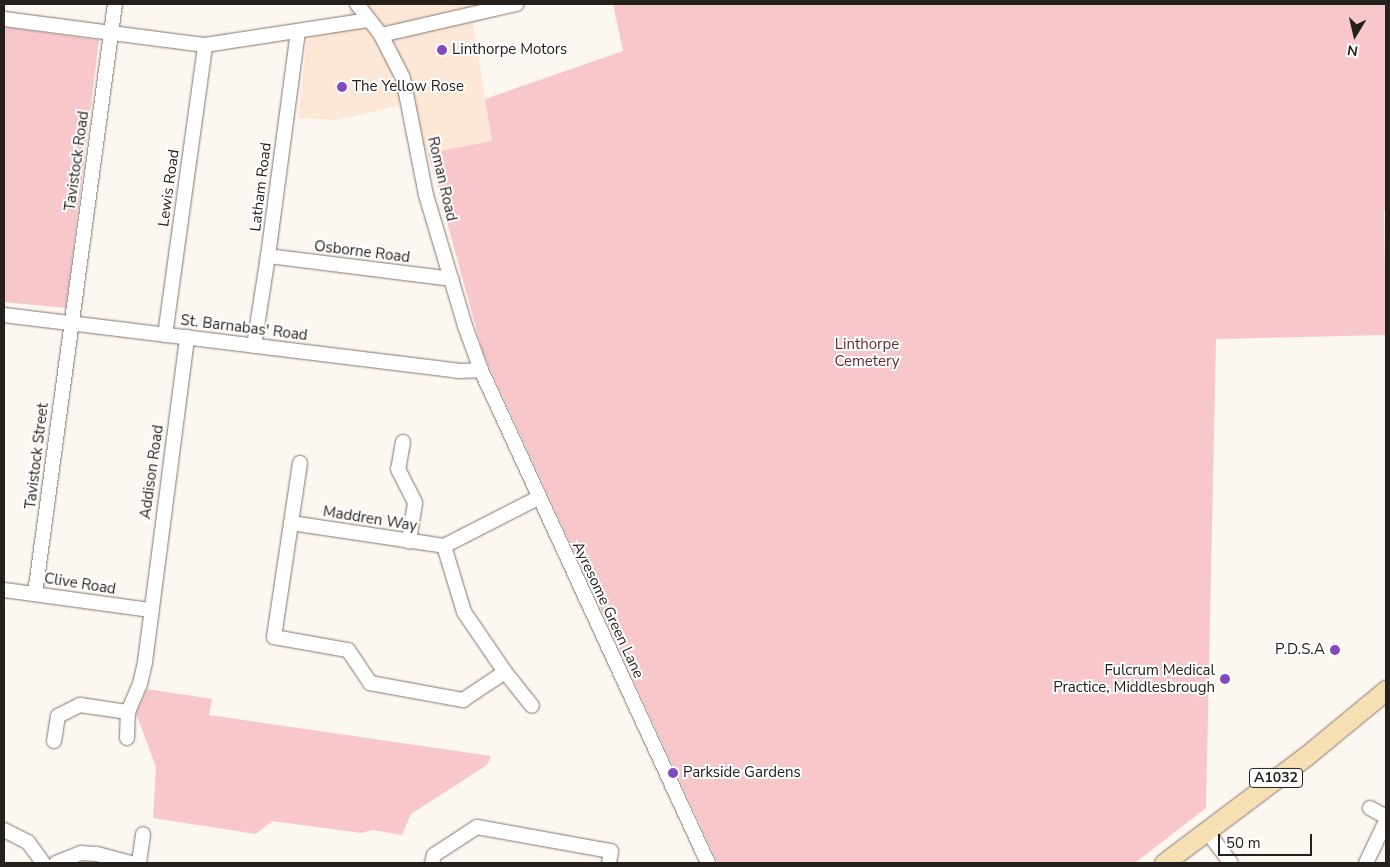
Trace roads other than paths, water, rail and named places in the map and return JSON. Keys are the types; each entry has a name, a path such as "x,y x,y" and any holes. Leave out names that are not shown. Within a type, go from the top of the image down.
{"main road":[{"name":"A1032","path":"1164,863 1306,756 1386,690"}],"street":[{"name":"Tavistock Road","path":"71,322 115,4"},
{"name":"Roman Road","path":"357,4 381,35 403,78 426,194 465,326 481,370"},
{"path":"381,35 516,4"},
{"path":"4,19 205,45 369,20"},
{"name":"Latham Road","path":"254,346 298,31"},
{"name":"Lewis Road","path":"165,335 205,45"},
{"name":"Osborne Road","path":"268,256 452,279"},
{"name":"St. Barnabas' Road","path":"4,315 457,372 481,370"},
{"name":"Tavistock Street","path":"35,594 71,322"},
{"name":"Addison Road","path":"128,712 140,684 145,662 150,610 187,337"},
{"name":"Ayresome Green Lane","path":"481,370 538,498 708,863"},
{"path":"402,442 398,469 415,503 409,542"},
{"path":"300,463 274,636 348,650 370,683 463,700 506,672"},
{"path":"532,706 464,612 444,546 538,498"},
{"name":"Maddren Way","path":"291,523 444,546"},
{"name":"Clive Road","path":"4,590 150,610"},
{"path":"54,741 52,713 80,705 128,712 128,738"},
{"path":"1370,808 1386,816"},
{"path":"1366,863 1386,821"},
{"path":"432,863 434,855 477,827 611,851 609,863"},
{"path":"4,830 28,842 43,863"},
{"path":"1206,830 1231,863"},
{"path":"139,863 143,834"},
{"path":"56,863 80,853 98,854 131,863"}],"place":[{"name":"Linthorpe Motors","path":"442,50"},
{"name":"The Yellow Rose","path":"342,87"},
{"name":"P.D.S.A","path":"1335,650"},
{"name":"Fulcrum Medical Practice, Middlesbrough","path":"1225,679"},
{"name":"Parkside Gardens","path":"673,773"}],"park label":[{"name":"Linthorpe Cemetery","path":"867,352"}]}
